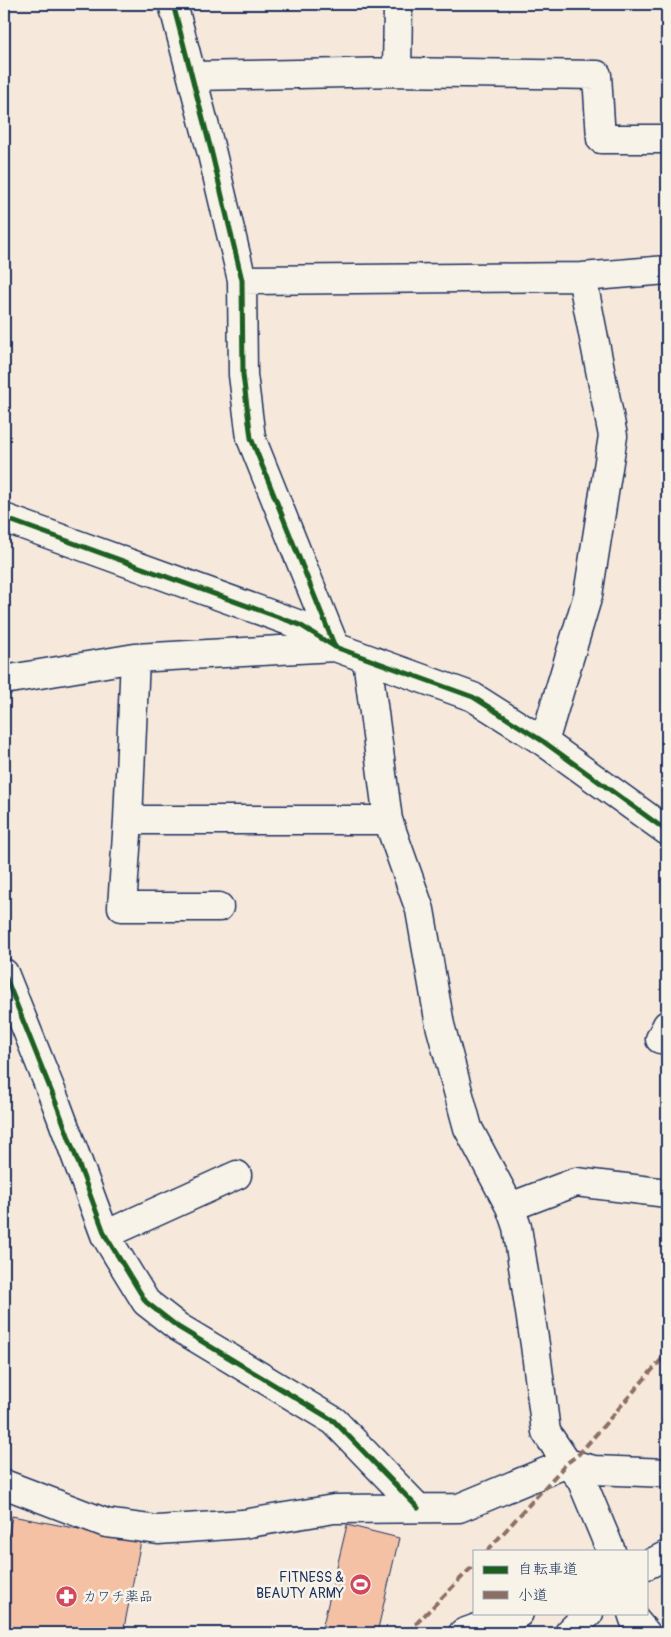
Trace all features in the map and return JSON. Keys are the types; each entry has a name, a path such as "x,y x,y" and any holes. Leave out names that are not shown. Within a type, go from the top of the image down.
{"street":[{"path":"173,4 242,280 243,375 251,438 335,647"},
{"path":"397,72 398,4"},
{"path":"192,76 397,72 596,75 601,138 667,139"},
{"path":"242,280 582,277 667,270"},
{"path":"544,742 588,595 613,436 582,277"},
{"path":"4,518 300,625 335,647 473,698 544,742 667,831"},
{"path":"4,680 136,658 335,647"},
{"path":"136,658 122,907 219,907"},
{"path":"368,659 388,820 420,910 440,1025 468,1128 510,1207 517,1227 546,1432 567,1463 581,1479 611,1550"},
{"path":"128,820 388,820"},
{"path":"4,973 56,1103 104,1235 146,1302 178,1327 334,1421 418,1508"},
{"path":"104,1235 237,1175"},
{"path":"510,1207 576,1182 667,1194"},
{"path":"4,1484 106,1523 158,1530 243,1524 334,1509 459,1508 567,1463 594,1470 667,1474"},
{"path":"648,1564 667,1555"},
{"path":"463,1633 516,1614"},
{"path":"568,1633 588,1614"},
{"path":"632,1614 634,1619 646,1633"}],"building":[{"name":"カワチ薬品","path":"12,1516 141,1541 123,1633 4,1633 4,1560"},
{"name":"FITNESS & BEAUTY ARMY","path":"347,1525 399,1538 377,1633 321,1633"}],"marked path":[{"path":"488,1550 567,1463 579,1454 667,1353"},
{"path":"407,1633 473,1566"}],"cycle path":[{"path":"173,4 242,280 243,375 251,438 335,647"},
{"path":"4,518 300,625 335,647 473,697 544,742 667,831"},
{"path":"4,973 56,1103 105,1235 146,1302 178,1327 334,1421 418,1508"}],"place":[{"name":"FITNESS & BEAUTY ARMY","path":"360,1585"},
{"name":"カワチ薬品","path":"67,1596"}]}
